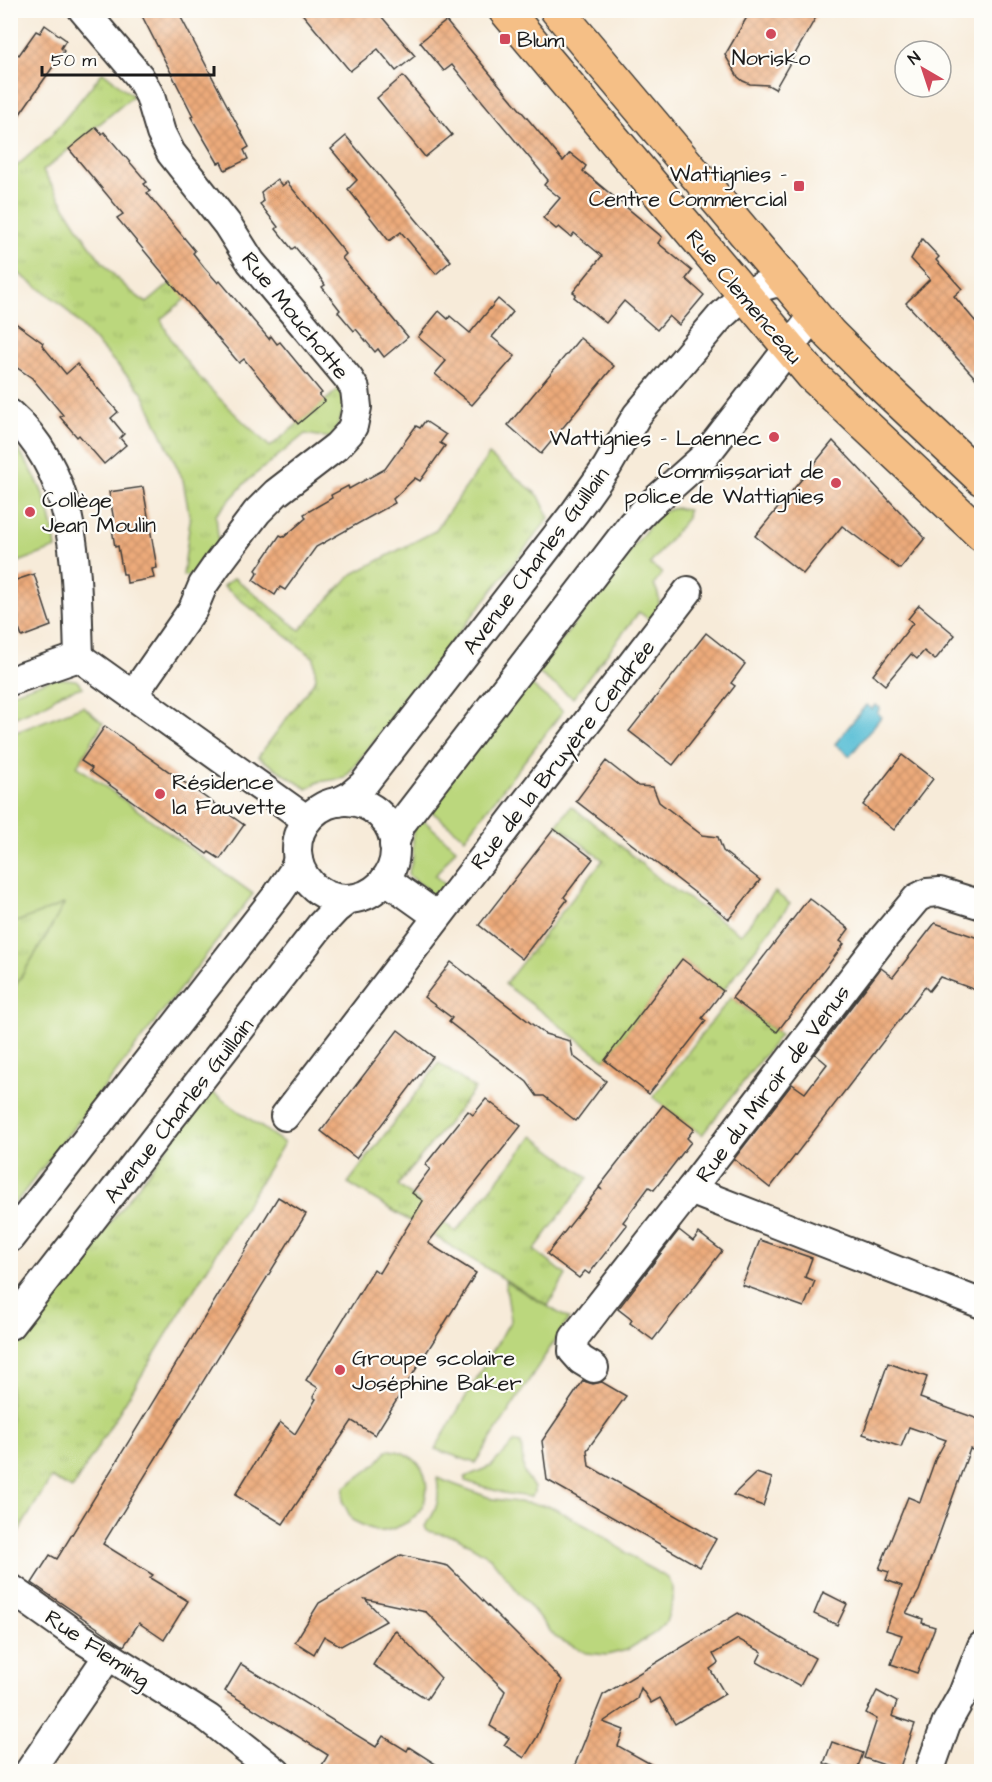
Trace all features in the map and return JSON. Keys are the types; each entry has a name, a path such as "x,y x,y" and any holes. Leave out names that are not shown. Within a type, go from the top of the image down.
{"main road":[{"name":"Rue Clemenceau","path":"505,10 788,349 820,383 981,535"},
{"name":"Rue Clemenceau","path":"557,10 814,315 872,376 981,479"}],"street":[{"name":"Rue Mouchotte","path":"83,10 125,57 146,87 161,133 171,153 227,224 251,262 350,379 355,389 357,407 353,426 343,440 271,497 246,526 203,585 193,609 133,695"},
{"name":"Avenue Charles Guillain","path":"338,802 363,785 575,512 646,402 720,317 745,296 765,285 788,284"},
{"path":"394,844 386,822 375,811 361,804 338,802 321,808 307,820 299,836 298,860 304,876 315,889 331,897 349,899 369,893 385,879 394,859 394,844 401,824 633,525 648,507 704,457 814,315"},
{"path":"10,414 27,431 47,460 66,502 74,553 80,657"},
{"name":"Rue de la Bruyère Cendrée","path":"285,1116 688,591"},
{"path":"80,657 307,820"},
{"path":"10,681 80,657"},
{"path":"10,1238 278,894 298,860"},
{"path":"385,879 437,916"},
{"name":"Rue du Miroir de Venus","path":"981,905 940,892 927,893 917,898 881,941 690,1190 981,1304"},
{"name":"Avenue Charles Guillain","path":"10,1325 320,926 349,899"},
{"path":"594,1368 581,1360 573,1351 574,1338 690,1190"},
{"name":"Rue Fleming","path":"10,1588 108,1656 219,1726 276,1772"},
{"path":"929,1772 946,1724 966,1686 981,1646"},
{"path":"29,1772 108,1656"}],"green space":[{"path":"103,72 133,96 43,171 88,243 115,276 147,303 198,260 212,277 161,319 170,337 195,372 270,447 340,388 342,395 342,414 331,438 305,434 247,481 216,515 219,547 201,574 183,576 190,520 183,480 142,392 60,303 11,268 11,171 50,137"},
{"name":"Collège Jean Moulin","path":"11,441 29,465 42,491 51,518 56,548 11,565"},
{"path":"489,455 539,496 549,518 345,778 318,782 307,789 258,757 316,679 314,658 223,586 234,578 300,630 351,575 435,531"},
{"path":"676,508 688,510 687,518 650,564 662,573 654,585 659,599 656,613 651,621 639,612 573,698 537,672 660,512"},
{"path":"55,678 76,680 83,687 62,693 46,704 11,719 11,693"},
{"path":"526,681 563,711 465,838 427,808"},
{"path":"83,706 103,723 77,766 253,894 11,1209 11,734"},
{"path":"571,806 663,882 741,934 775,892 790,904 723,991 682,960 605,1060 505,984 603,860 557,825"},
{"path":"420,817 456,849 435,876 447,886 437,897 422,896 427,889 408,875 413,857 413,829"},
{"path":"64,904 48,933 11,993 11,924"},
{"path":"731,997 780,1035 702,1135 653,1097"},
{"path":"439,1063 475,1089 398,1185 456,1232 533,1136 588,1178 534,1250 566,1275 548,1306 348,1183"},
{"path":"210,1091 284,1143 72,1489 51,1478 11,1544 10,1355"},
{"path":"505,1281 569,1319 475,1463 435,1449 511,1320"},
{"path":"515,1442 521,1443 524,1472 534,1488 534,1493 530,1497 503,1493 465,1481 465,1477 491,1466"},
{"path":"388,1450 403,1453 415,1460 426,1482 426,1495 422,1507 413,1518 395,1528 378,1531 352,1520 343,1502 344,1488 376,1464"},
{"path":"437,1478 493,1499 550,1506 597,1532 644,1565 668,1578 673,1588 673,1601 666,1622 655,1633 627,1650 607,1655 586,1653 555,1637 490,1557 457,1537 427,1531 425,1526 437,1504"}],"water":[{"path":"866,705 872,709 875,705 880,708 877,713 881,717 850,756 835,744"}],"building":[{"path":"139,10 177,10 249,147 244,150 248,159 225,170 221,162 218,163 191,117 193,116"},
{"path":"299,10 376,10 415,56 396,71 378,49 350,71"},
{"name":"Norisko","path":"751,10 820,10 775,89 768,85 750,84 743,81 738,77 725,55"},
{"path":"446,21 563,161 570,153 586,166 583,171 662,237 658,243 692,271 686,279 704,295 679,325 669,316 657,330 624,301 606,323 574,297 576,294 573,292 602,256 574,233 571,237 559,227 556,229 543,218 560,198 544,185 548,180 452,65 444,71 420,42"},
{"path":"45,25 66,40 61,48 64,51 10,128 10,48 19,55 36,31 40,33"},
{"path":"403,76 452,135 425,157 377,98"},
{"path":"96,127 102,134 104,132 147,182 144,184 150,191 147,193 195,251 193,253 204,267 218,283 220,281 269,339 271,336 277,344 280,342 322,393 319,395 325,401 298,424 244,359 239,363 171,283 117,218 123,214 69,149"},
{"path":"346,136 451,261 436,274 401,232 389,241 348,189 357,180 331,149"},
{"path":"277,179 282,186 287,182 346,254 342,258 408,337 384,357 378,349 375,352 338,312 340,310 322,287 325,285 319,276 295,247 292,249 260,204 263,202 261,192"},
{"path":"922,239 939,257 936,260 962,289 954,296 981,328 981,384 906,303 930,279 911,259"},
{"path":"498,299 513,312 492,337 515,356 472,405 435,374 446,361 418,337 439,311 448,319 450,316 470,333"},
{"path":"10,319 43,343 42,345 66,374 77,364 118,412 111,418 124,434 120,438 126,445 104,464 60,417 63,415 32,378 10,363"},
{"path":"580,338 614,366 541,454 508,425"},
{"path":"425,421 446,435 440,443 445,446 420,481 415,478 393,499 395,503 316,547 285,590 280,587 275,595 253,580 258,572 256,570 280,535 284,537 306,518 304,514 332,498 331,495 348,486 349,489 385,469 416,426 420,428"},
{"name":"Commissariat de police de Wattignies","path":"833,441 925,538 900,569 842,526 803,574 755,536"},
{"path":"143,487 157,568 152,569 154,578 127,583 118,546 115,547 111,522 114,521 109,492"},
{"path":"34,574 51,626 22,637 10,614 10,582"},
{"path":"919,605 955,635 935,660 924,651 917,659 911,654 885,685 873,675 913,623 908,619"},
{"path":"706,633 745,664 731,683 735,686 673,765 629,731"},
{"name":"Résidence la Fauvette","path":"105,726 244,825 220,859 209,852 207,854 90,771 92,768 81,761"},
{"path":"902,755 933,779 894,830 863,805"},
{"path":"606,761 638,786 653,787 659,802 702,835 718,837 723,851 760,880 729,919 576,801"},
{"path":"554,829 593,859 564,897 567,900 522,959 479,925"},
{"path":"809,898 849,929 840,941 844,944 777,1032 732,998"},
{"path":"935,923 981,939 981,992 940,977 929,991 925,987 770,1188 734,1159 792,1084 805,1093 827,1064 815,1054 881,968 893,977"},
{"path":"682,959 723,991 702,1018 706,1021 649,1094 605,1060"},
{"path":"451,962 545,1034 570,1041 573,1056 606,1081 576,1121 544,1096 537,1096 527,1082 449,1022 452,1018 424,997"},
{"path":"398,1030 433,1057 356,1158 321,1131"},
{"path":"486,1099 521,1126 428,1243 476,1273 375,1435 352,1421 283,1524 235,1495 280,1422 295,1434 316,1399 313,1397 318,1388 306,1380 374,1269 379,1273 423,1201 412,1193 430,1169 425,1165 468,1111 473,1115"},
{"path":"663,1105 694,1129 687,1138 691,1142 654,1190 649,1187 623,1222 627,1225 589,1274 585,1271 579,1278 547,1254 599,1188 602,1190 599,1187"},
{"path":"278,1197 306,1214 103,1544 153,1575 150,1578 188,1601 164,1640 139,1623 124,1646 32,1583 50,1555 57,1559"},
{"path":"679,1230 693,1241 699,1233 722,1251 653,1340 630,1323 632,1320 618,1309"},
{"path":"760,1240 812,1258 805,1277 815,1281 804,1307 742,1285"},
{"path":"888,1363 927,1377 920,1398 981,1420 981,1453 970,1449 919,1591 906,1613 923,1619 922,1623 935,1627 917,1673 891,1664 902,1635 886,1630 902,1586 886,1580 889,1572 879,1569 908,1497 920,1502 935,1460 946,1440 909,1427 901,1447 863,1434"},
{"path":"583,1381 593,1384 602,1382 626,1396 587,1450 589,1466 716,1539 700,1567 547,1480 542,1441"},
{"path":"756,1473 772,1478 763,1506 733,1495"},
{"path":"401,1555 448,1566 562,1680 537,1737 524,1758 504,1745 509,1738 490,1726 505,1691 426,1612 365,1599 386,1621 341,1646 324,1636 314,1654 295,1642 319,1603"},
{"path":"823,1592 847,1604 837,1625 814,1614"},
{"path":"738,1613 815,1658 800,1686 757,1662 762,1652 738,1639 713,1654 718,1663 710,1669 725,1694 675,1724 660,1698 651,1703 641,1688 637,1699 603,1722 624,1730 618,1746 665,1772 572,1772 603,1695"},
{"path":"395,1630 441,1678 427,1699 373,1665"},
{"path":"241,1664 376,1747 383,1736 407,1751 409,1747 448,1772 318,1772 328,1755 225,1691"},
{"path":"877,1691 897,1702 892,1716 915,1724 899,1770 864,1758 877,1719 866,1713"},
{"path":"832,1742 863,1753 856,1772 848,1772 824,1763"}],"place":[{"name":"Norisko","path":"771,34"},
{"name":"Blum","path":"505,39"},
{"name":"Wattignies – Centre Commercial","path":"799,186"},
{"name":"Wattignies – Laennec","path":"774,437"},
{"name":"Commissariat de police de Wattignies","path":"836,483"},
{"name":"Collège Jean Moulin","path":"30,512"},
{"name":"Résidence la Fauvette","path":"160,794"},
{"name":"Groupe scolaire Joséphine Baker","path":"340,1370"}]}
